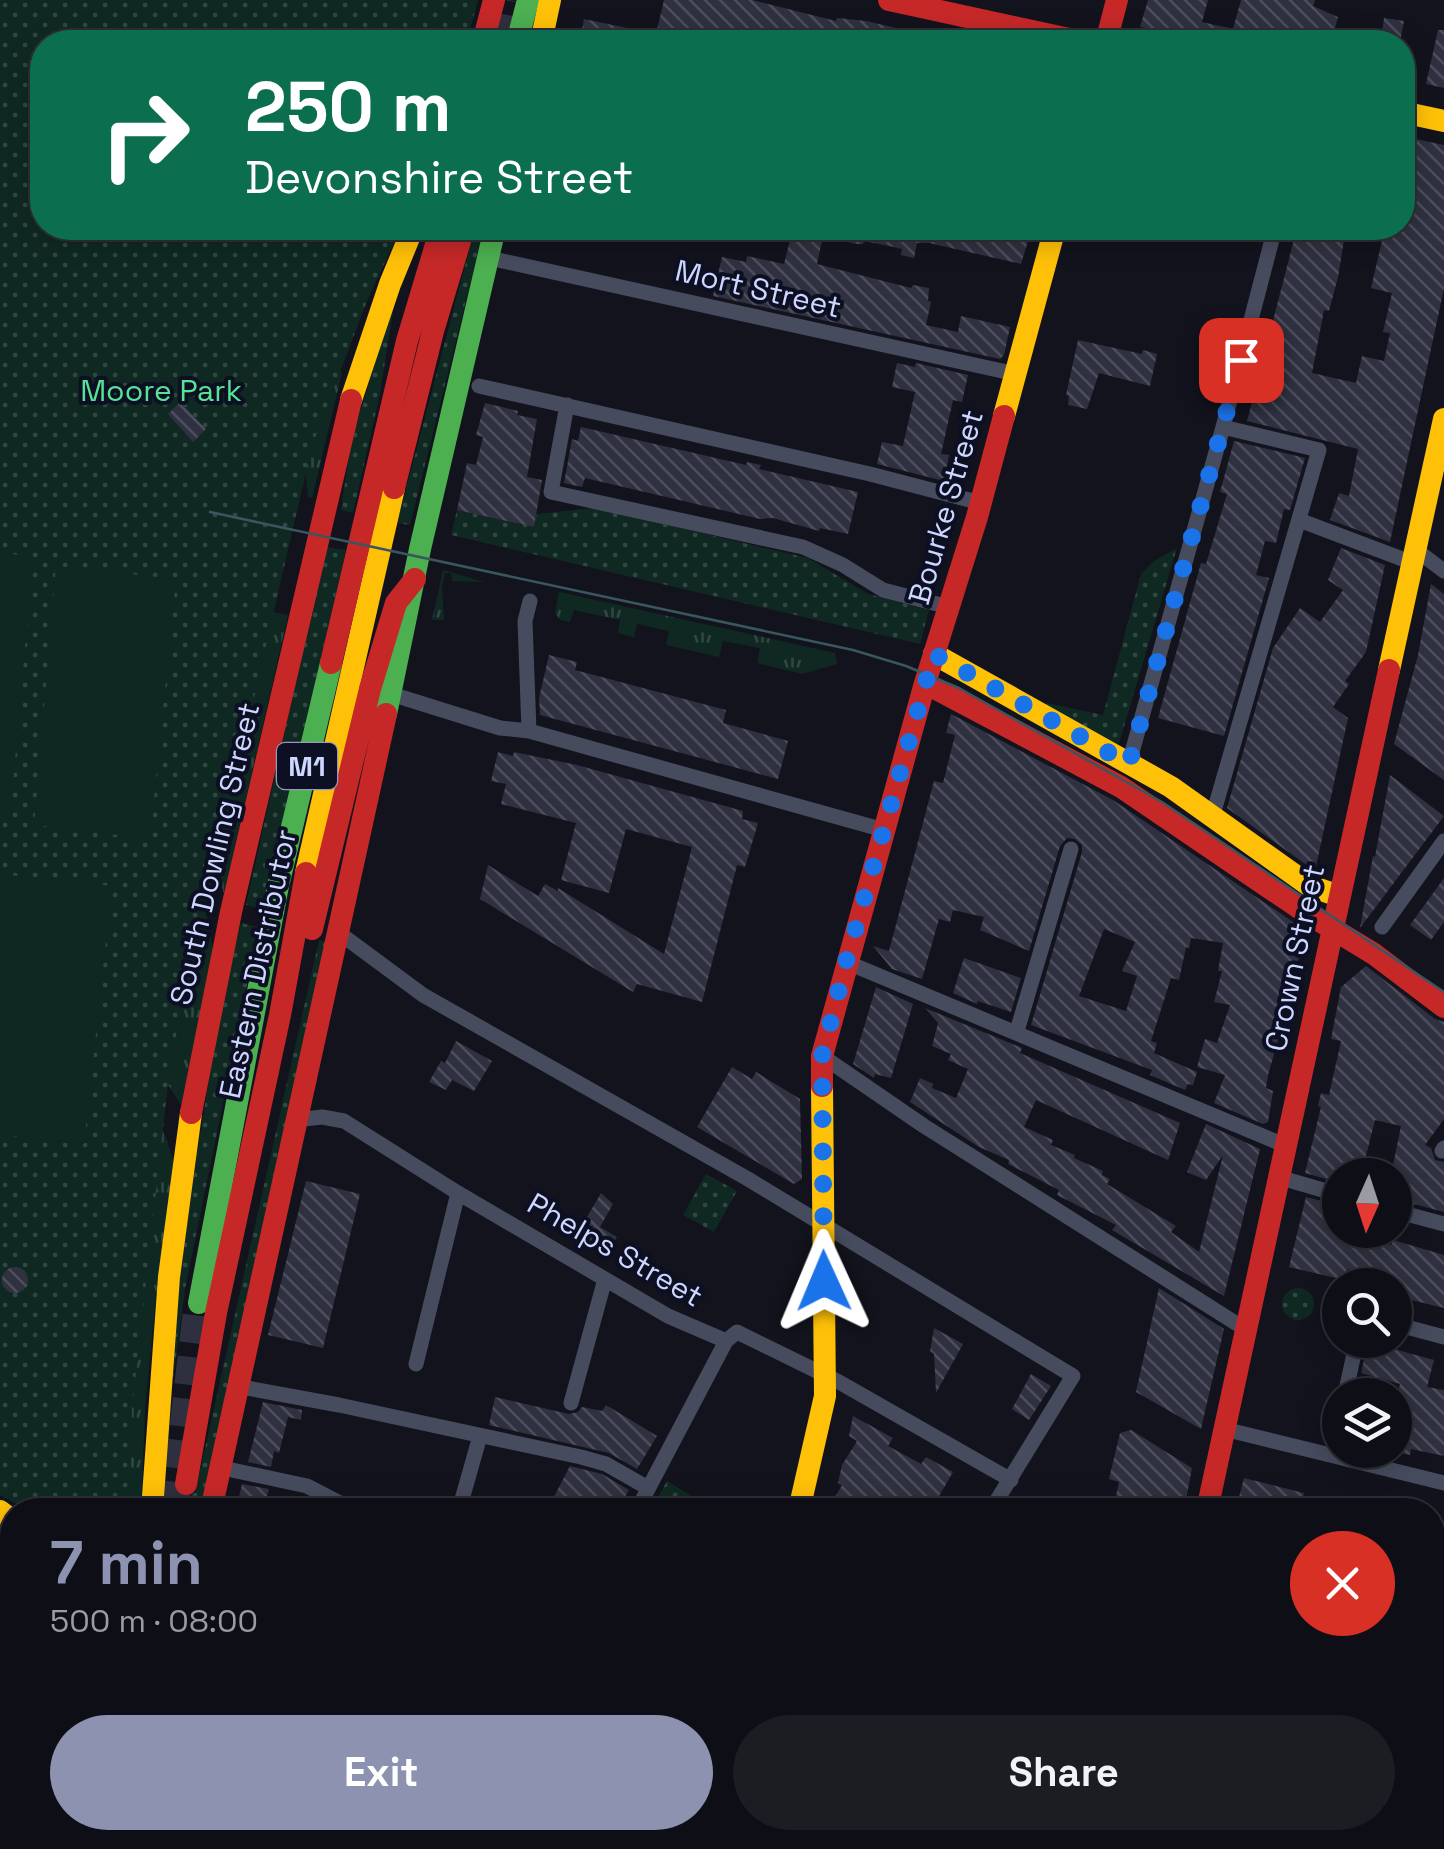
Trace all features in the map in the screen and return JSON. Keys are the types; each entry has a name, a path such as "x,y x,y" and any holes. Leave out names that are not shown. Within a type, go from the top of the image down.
{"main road":[{"path":"486,30 494,0"},
{"path":"519,30 528,0"},
{"path":"543,30 550,0"},
{"path":"889,0 1028,30"},
{"path":"1109,30 1117,0"},
{"path":"1415,115 1444,121"},
{"name":"South Dowling Street","path":"152,1498 158,1365 177,1204 203,1044 347,405 383,294 408,240"},
{"name":"Eastern Distributor","path":"197,1310 278,886 408,341 437,240"},
{"name":"Eastern Distributor","path":"186,1484 216,1312 280,1015 294,925 370,584 433,331 460,240"},
{"path":"213,1498 493,240"},
{"name":"Bourke Street","path":"802,1498 823,1406 825,1375 822,1056 1052,240"},
{"name":"Crown Street","path":"1209,1498 1444,419"},
{"name":"M1","path":"280,1015 311,933 370,689 396,602 415,579"},
{"path":"934,654 1172,787 1310,886 1339,896"},
{"path":"925,683 1121,786 1374,954 1444,1007"}],"street":[{"path":"1129,764 1272,240"},
{"name":"Mort Street","path":"489,258 1016,374"},
{"path":"479,386 981,502"},
{"path":"567,405 551,492 803,547 882,590 948,607"},
{"path":"1212,818 1319,450 1224,427"},
{"path":"1299,520 1415,557 1444,571"},
{"path":"530,601 526,621 530,730"},
{"path":"391,694 500,728 530,730 884,830"},
{"path":"1382,926 1444,841"},
{"path":"1018,1031 1071,848"},
{"path":"346,938 423,995 929,1285 1073,1376 999,1498"},
{"path":"846,962 1284,1145"},
{"path":"822,1056 924,1126 1246,1329"},
{"name":"Phelps Street","path":"296,1120 344,1120 668,1316 726,1341 737,1332 825,1375 1011,1480"},
{"path":"1278,1177 1322,1190"},
{"path":"416,1364 458,1192"},
{"path":"1412,1215 1444,1224"},
{"path":"572,1403 605,1278"},
{"path":"1412,1329 1444,1337"},
{"path":"643,1498 726,1341"},
{"path":"236,1386 339,1404 581,1457 606,1464 648,1488"},
{"path":"1224,1428 1322,1452"},
{"path":"462,1498 480,1436"},
{"path":"218,1468 307,1486 330,1498"},
{"path":"1384,1468 1444,1483"}],"green space":[{"name":"Moore Park","path":"0,0 478,0 470,30 30,30 30,240 395,240 367,301 312,446 171,1057 132,1408 128,1498 0,1495"},
{"path":"472,240 481,240 410,525 397,523"},
{"path":"395,298 380,394 353,513 341,510 351,442"},
{"path":"340,369 312,498 308,497 304,458"},
{"path":"594,508 808,558 868,594 929,610 920,644 451,535 457,510 533,527 537,514"},
{"path":"326,547 346,550 263,909 246,905"},
{"path":"1177,548 1119,743 1115,745 1045,710 1047,703 1103,715 1141,574"},
{"path":"0,553 33,556 10,817 0,816"},
{"path":"56,566 176,579 150,839 34,825"},
{"path":"443,570 484,582 452,581 451,573 445,573 444,620 432,620"},
{"path":"559,592 835,653 837,664 802,674 757,663 760,648 723,641 719,657 666,645 669,631 637,624 634,637 618,633 620,620 574,610 570,622 560,620 555,613"},
{"path":"263,610 288,615 224,895 211,842"},
{"path":"198,873 213,950 182,1106 158,1070"},
{"path":"0,874 112,886 84,1144 0,1135"},
{"path":"241,923 259,927 185,1289 172,1388 165,1488 195,1493 319,940 327,942 203,1498 160,1498 168,1337 220,1010"},
{"path":"154,1105 174,1161 156,1296 141,1498 111,1498"},
{"path":"706,1174 737,1191 714,1232 683,1215"},
{"path":"1298,1288 1309,1293 1314,1304 1309,1315 1298,1320 1287,1315 1282,1304 1287,1293"},
{"path":"667,1481 695,1498 658,1498"}],"building":[{"path":"664,0 752,0 836,21 866,21 905,30 657,30"},
{"path":"1148,0 1208,0 1202,22 1233,29 1241,0 1315,0 1313,6 1338,17 1334,30 1155,30 1140,27"},
{"path":"1384,18 1404,21 1402,30 1382,30"},
{"path":"584,19 637,30 582,30"},
{"path":"1438,30 1444,30 1444,88 1426,84"},
{"path":"1415,139 1444,145 1444,288 1390,542 1330,520 1339,493 1349,496 1358,449 1247,421 1294,240 1344,240 1329,311 1324,310 1312,373 1356,383 1362,356 1384,361 1390,333 1383,332 1392,293 1371,288 1382,240 1415,240"},
{"path":"790,240 822,240 817,264 911,288 929,288 931,302 926,325 958,332 961,316 1010,327 1004,355 1000,359 713,296 722,257 746,262 747,256 784,264"},
{"path":"840,240 1028,240 1021,264 929,243 917,243 914,258 901,255 902,249 864,241 856,244"},
{"path":"1078,340 1157,354 1150,386 1099,373 1087,409 1068,405 1066,395"},
{"path":"897,363 915,367 916,363 968,375 962,402 953,400 941,454 949,455 944,481 877,464 882,442 903,446 915,392 892,387"},
{"path":"180,402 206,429 193,442 168,414"},
{"path":"485,403 537,419 527,477 542,480 534,527 457,510 467,463 476,465 483,437 476,435"},
{"path":"581,427 746,465 761,465 759,469 858,492 848,534 820,528 819,531 773,518 760,519 585,478 582,487 564,483 572,439 578,441"},
{"path":"1234,441 1305,458 1290,510 1284,509 1276,543 1265,541 1256,575 1269,578 1224,736 1158,718 1201,563 1206,564 1227,494 1220,492"},
{"path":"1341,548 1385,565 1366,652 1345,681 1349,684 1333,707 1348,718 1315,871 1227,808 1273,648 1300,608 1320,622 1343,590 1328,580"},
{"path":"1431,584 1444,594 1444,780 1394,744 1418,655"},
{"path":"549,655 577,662 575,670 726,710 723,723 788,741 778,779 540,715 539,698"},
{"path":"951,714 1113,800 1305,930 1268,1075 1266,1088 1273,1091 1268,1122 1263,1124 1214,1103 1225,1075 1197,1067 1205,1039 1217,1043 1230,1005 1214,1002 1222,971 1218,971 1223,943 1191,938 1179,980 1171,978 1151,1041 1157,1043 1154,1053 1197,1072 1193,1085 1188,1084 1185,1090 1150,1075 1152,1070 1031,1025 1082,852 1082,845 1075,839 1067,838 1060,846 1029,951 980,930 984,917 953,910 950,922 939,919 922,979 892,969 873,946 889,951 934,781 943,783 955,735 946,733","holes":["1104,929 1135,942 1122,971 1137,976 1126,1011 1079,996"]},
{"path":"498,752 577,765 743,811 742,819 758,823 745,867 737,865 702,1002 637,984 633,992 480,899 488,865 538,896 545,884 558,888 664,954 692,847 626,829 609,893 561,880 576,823 501,804 506,784 491,781"},
{"path":"1390,775 1444,816 1360,928 1373,856"},
{"path":"1444,878 1444,922 1431,940 1410,925"},
{"path":"964,958 1021,978 1011,1012 953,993"},
{"path":"1366,966 1444,1022 1444,1119 1425,1145 1431,1148 1435,1160 1444,1162 1444,1212 1412,1204 1412,1158 1394,1158 1401,1126 1375,1120 1366,1158 1322,1158 1322,1178 1305,1173 1321,1093 1329,1095 1341,1041 1331,1039 1341,987"},
{"path":"876,987 913,1004 891,1078 875,1074 874,1078 853,1064"},
{"path":"925,1008 1022,1048 1020,1053 1180,1123 1168,1160 1036,1100 1024,1127 1103,1171 1102,1175 1110,1179 1107,1184 1176,1226 1171,1232 1199,1252 1223,1155 1206,1180 1187,1172 1206,1124 1260,1149 1224,1296 1112,1230 1116,1225 1057,1195 1059,1190 979,1147 910,1102 920,1078 956,1098 968,1069 948,1060 951,1054 932,1046 938,1023"},
{"path":"456,1041 492,1061 474,1091 452,1080 446,1090 429,1082"},
{"path":"732,1067 752,1079 756,1072 800,1099 802,1179 794,1184 697,1127"},
{"path":"306,1181 360,1194 323,1348 268,1335"},
{"path":"601,1193 613,1204 600,1227 617,1237 607,1253 576,1236"},
{"path":"1306,1197 1322,1201 1322,1248 1412,1246 1444,1255 1444,1308 1412,1300 1412,1268 1322,1268 1322,1275 1289,1267"},
{"path":"15,1267 24,1271 28,1280 24,1289 15,1293 6,1289 2,1280 6,1271"},
{"path":"1159,1288 1224,1329 1201,1429 1136,1392"},
{"path":"934,1328 963,1344 936,1393 934,1354 930,1351"},
{"path":"1412,1354 1434,1360 1427,1387 1444,1390 1444,1456 1412,1449 1412,1378 1379,1378 1361,1373 1364,1358 1412,1358"},
{"path":"1031,1374 1051,1386 1029,1420 1012,1409"},
{"path":"495,1397 569,1414 582,1407 602,1411 606,1405 657,1436 637,1469 609,1453 489,1425"},
{"path":"263,1402 302,1410 301,1420 288,1417 279,1453 274,1451 271,1467 248,1462"},
{"path":"853,1416 893,1438 888,1446 921,1464 926,1457 953,1472 938,1498 834,1498 842,1485 838,1483 842,1465 857,1441 849,1436"},
{"path":"1131,1430 1192,1468 1186,1498 1116,1498 1119,1482 1109,1479 1120,1433"},
{"path":"570,1466 602,1474 629,1490 624,1498 553,1498"},
{"path":"1244,1478 1304,1493 1303,1498 1239,1498"},
{"path":"242,1484 269,1489 266,1498 239,1498"}],"tunnel":[{"path":"503,30 509,0"},
{"path":"175,1498 197,1310"}],"tram line":[{"path":"210,512 853,650 906,666 959,688 1162,802 1444,992"}],"traffic: fast":[{"path":"520,30 528,0"},
{"path":"386,714 492,240"},
{"path":"199,1303 278,886 331,663"}],"traffic: slow":[{"path":"544,30 550,0"},
{"path":"1415,115 1444,121"},
{"path":"351,400 408,240"},
{"path":"1004,416 1052,240"},
{"path":"1389,670 1444,419"},
{"path":"306,873 394,488"},
{"path":"934,654 1171,787 1310,886 1339,896"},
{"path":"802,1498 825,1396 822,1086"},
{"path":"153,1498 169,1277 191,1113"}],"traffic: jam":[{"path":"486,30 494,0"},
{"path":"889,0 1028,30"},
{"path":"1109,30 1117,0"},
{"path":"331,663 407,341 437,240"},
{"path":"394,488 460,240"},
{"path":"191,1113 231,912 351,400"},
{"path":"822,1086 822,1056 1004,416"},
{"path":"312,929 370,689 396,603 415,579"},
{"path":"1210,1498 1389,670"},
{"path":"925,683 1121,787 1374,954 1444,1007"},
{"path":"214,1498 386,714"},
{"path":"186,1484 216,1313 306,873"}],"route":[{"path":"824,1281 822,1056 934,654 1129,764 1241,360"}]}
